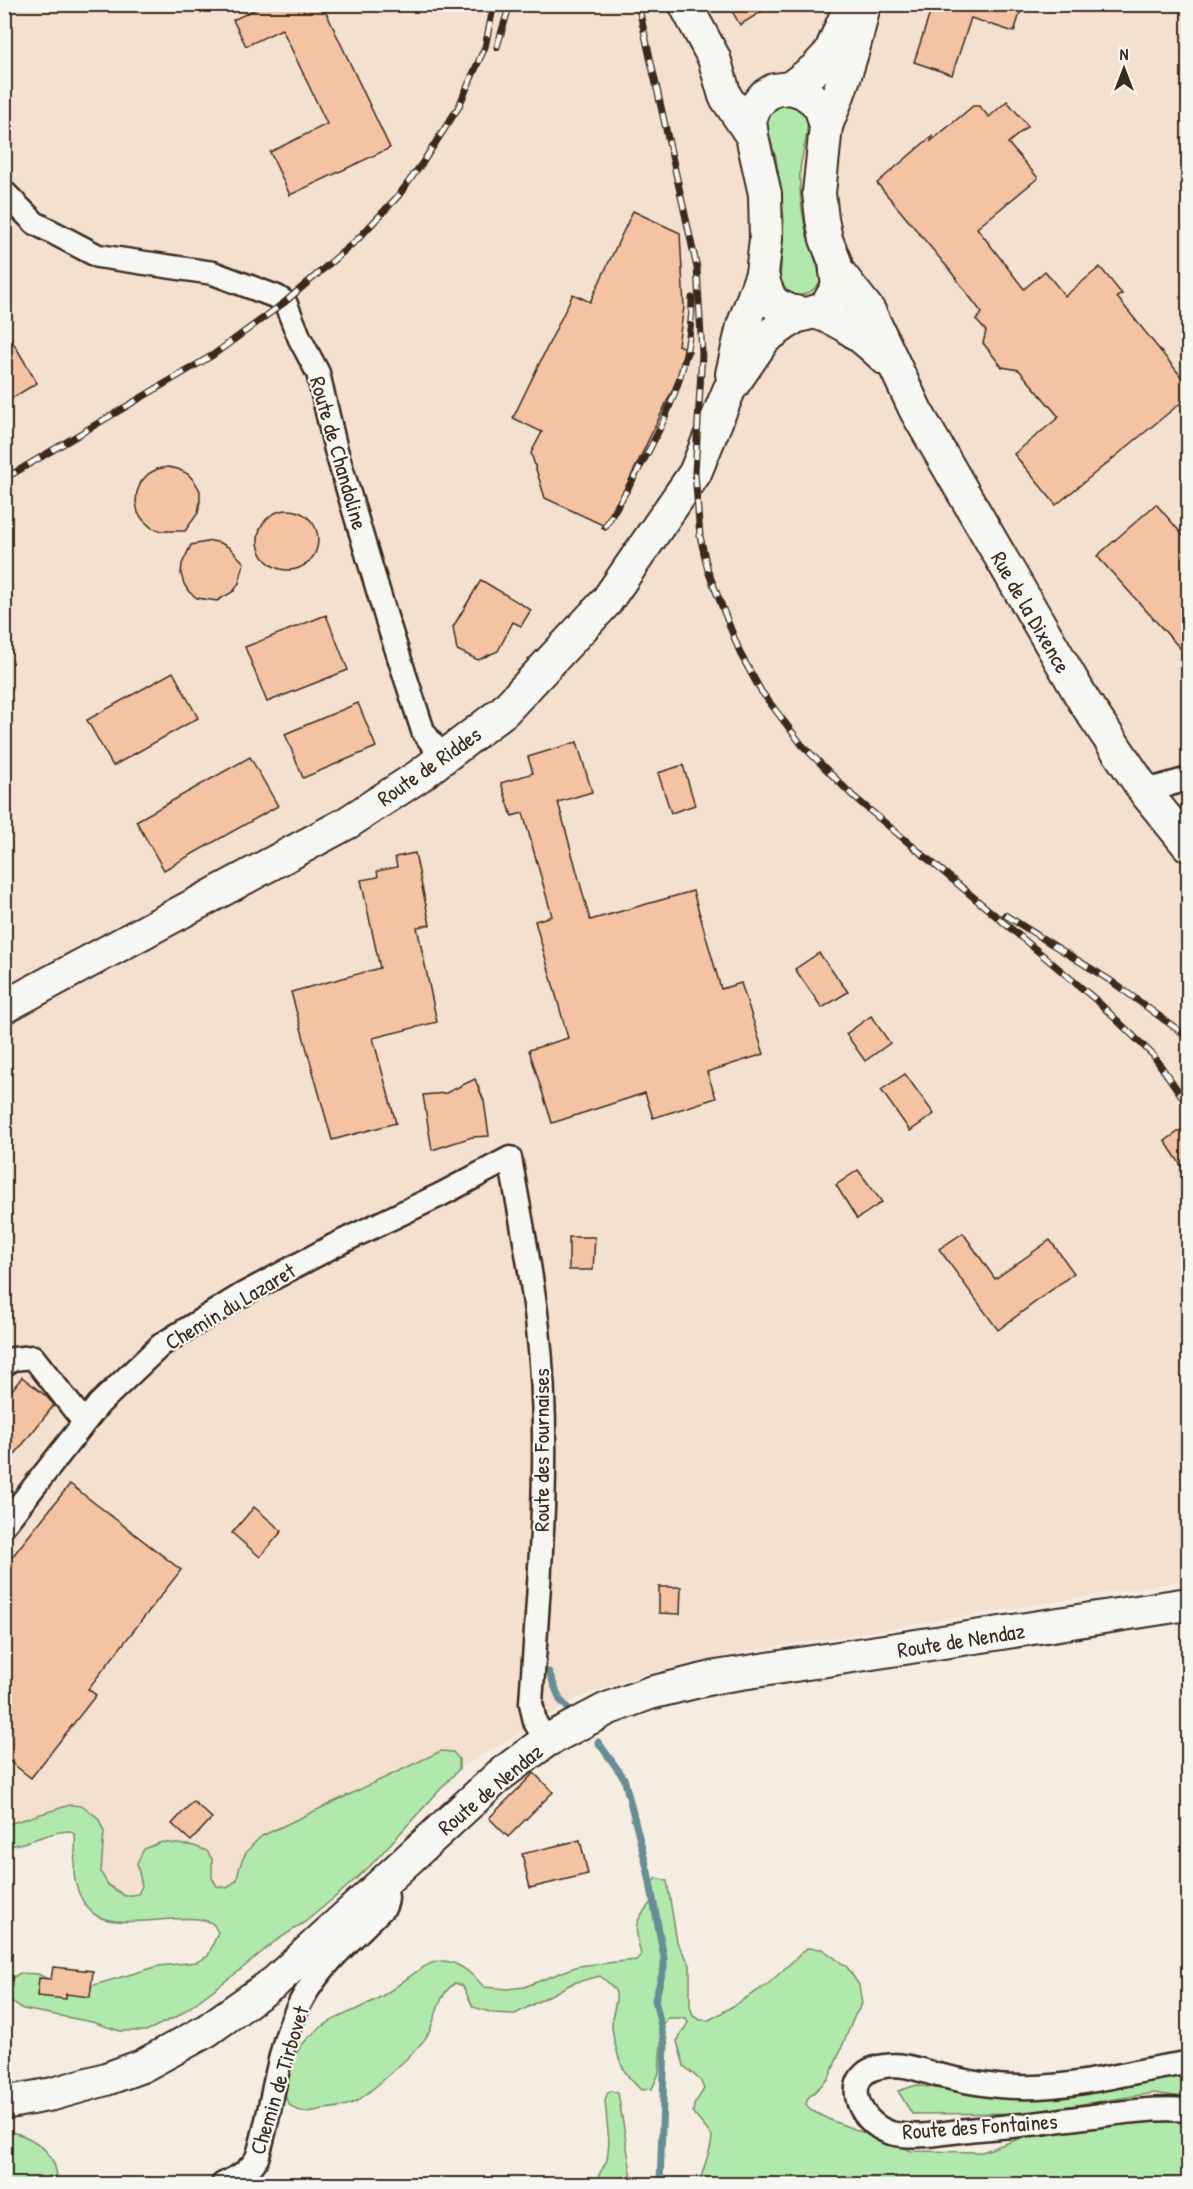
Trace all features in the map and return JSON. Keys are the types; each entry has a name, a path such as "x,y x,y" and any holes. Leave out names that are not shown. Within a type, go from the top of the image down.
{"main road":[{"path":"685,4 714,58 725,96 752,136"},
{"path":"809,313 790,311 775,304 769,296 762,274 766,238 765,194 750,120 755,107 814,69 830,53 852,4"},
{"path":"836,269 826,238 819,194 826,126 858,33 864,4"},
{"path":"714,58 734,74 781,90 803,92 821,109 826,126"},
{"name":"Route de Riddes","path":"729,390 765,338 784,323 827,305 838,286 836,269"},
{"name":"Rue de la Dixence","path":"836,269 869,311 916,411 1084,701 1146,793 1188,844"},
{"name":"Route de Riddes","path":"4,1007 347,823 443,759 504,711 606,602 695,472 729,390 743,326 762,274"},
{"name":"Rue de la Dixence","path":"809,313 840,321 894,366"},
{"name":"Route de Nendaz","path":"4,2103 52,2094 142,2066 176,2049 234,2012 275,1982 380,1886 500,1775 540,1732 679,1685 716,1677 1188,1604"}],"street":[{"name":"Route de Chandoline","path":"4,192 35,223 98,256 213,273 285,302 300,339 318,373 336,450 423,731 443,759"},
{"path":"1146,793 1188,779"},
{"name":"Chemin du Lazaret","path":"4,1525 99,1404 161,1345 240,1296 335,1245 442,1194 510,1158"},
{"name":"Route des Fournaises","path":"510,1158 538,1329 544,1424 543,1515 531,1703 540,1732"},
{"path":"4,1365 13,1359 33,1356 84,1422"},
{"name":"Chemin de Tirbovet","path":"223,2184 243,2174 257,2158 294,2014 309,1987 385,1906 388,1900 387,1893 380,1886"},
{"name":"Route des Fontaines","path":"1188,2062 1057,2086 1017,2087 977,2083 911,2067 884,2066 865,2073 857,2088 860,2108 866,2118 888,2132 906,2135 1041,2123 1137,2111 1188,2110"}],"shaded area":[{"path":"5,5 1188,5 1188,1580 750,1651 644,1674 580,1697 459,1769 459,1759 453,1752 441,1751 262,1836 248,1848 240,1863 237,1880 227,1888 217,1886 212,1878 212,1859 137,1863 142,1885 138,1894 126,1896 108,1885 101,1872 103,1850 70,1805 5,1825"}],"green space":[{"path":"789,102 801,109 806,118 807,132 800,170 801,196 806,231 820,277 820,283 810,292 796,296 780,281 784,219 776,158 765,126 766,117 772,109 779,103"},
{"path":"441,1751 453,1752 459,1759 459,1769 370,1866 305,1922 274,1942 178,2016 146,2031 120,2031 92,2022 23,2009 9,2001 5,1993 7,1981 20,1973 38,1974 57,1984 84,1988 159,1966 197,1962 208,1956 218,1932 213,1924 204,1920 123,1921 97,1916 86,1905 76,1884 75,1835 70,1831 62,1832 6,1846 5,1825 70,1805 83,1806 98,1818 104,1832 101,1872 108,1885 125,1896 138,1894 142,1886 137,1863 144,1849 162,1842 194,1846 207,1851 212,1859 212,1878 217,1886 227,1888 237,1880 245,1855 262,1836"},
{"path":"657,1878 667,1881 677,1942 690,1965 690,2006 693,2016 700,2020 709,2020 767,1985 807,1948 822,1949 847,1967 859,1985 862,2004 855,2015 829,2078 808,2098 806,2104 810,2110 830,2120 912,2151 982,2152 1038,2132 1101,2122 1188,2118 1188,2184 699,2184 712,2136 693,2113 694,2105 704,2089 700,2080 684,2066 677,2041 688,2023 686,2018 668,2018 662,2027 659,2073 652,2089 641,2090 623,2069 612,2029 616,1993 600,1976 573,1983 515,2014 493,2013 473,2007 463,1986 455,1983 441,1999 428,2034 423,2041 394,2070 355,2102 306,2112 294,2108 287,2101 285,2091 289,2068 301,2047 315,2031 372,2002 432,1963 443,1961 455,1964 469,1972 484,1987 507,1989 524,1987 578,1966 636,1960 641,1955 637,1938 638,1921 652,1901 651,1883"},
{"path":"1188,2073 1188,2098 1154,2093 1024,2113 912,2114 898,2091 917,2085 992,2098 1078,2093"},
{"path":"611,2091 618,2093 633,2184 594,2184 607,2160 609,2142 605,2101 607,2094"},
{"path":"5,2131 25,2137 42,2147 54,2163 57,2184 5,2184"}],"building":[{"path":"266,4 322,4 390,148 290,195 270,152 327,124 282,29 246,46 233,20"},
{"path":"728,4 774,4 740,25"},
{"path":"933,4 1023,4 1014,32 971,18 952,75 914,62"},
{"path":"1007,101 1028,126 1008,143 1038,178 977,228 1024,289 1045,271 1065,296 1100,267 1122,294 1117,297 1188,385 1188,397 1056,505 1014,454 1059,417 1019,370 1002,367 983,343 986,331 976,320 982,313 948,268 877,183 932,136 931,141 973,106 979,106 989,117"},
{"path":"633,211 680,233 684,307 678,345 691,351 607,527 545,498 531,453 542,432 513,418 573,294 590,302"},
{"path":"4,327 37,383 4,403"},
{"path":"168,467 188,474 200,491 198,513 185,531 162,531 152,528 138,513 136,502 141,482 157,469"},
{"path":"1156,504 1188,541 1188,657 1097,556"},
{"path":"288,510 305,515 313,523 318,540 313,557 305,565 288,570 271,565 263,557 258,540 263,523 271,515"},
{"path":"212,541 230,548 244,563 239,583 234,591 217,601 197,598 189,592 181,574 182,564 191,545"},
{"path":"481,580 531,610 521,626 513,622 498,651 478,660 457,650 453,627"},
{"path":"326,615 348,670 267,702 245,647"},
{"path":"173,672 198,718 113,766 87,720"},
{"path":"358,703 376,747 303,778 285,734"},
{"path":"577,742 592,792 558,802 590,920 693,891 721,989 741,983 764,1054 707,1072 716,1098 653,1118 645,1093 552,1123 529,1050 568,1038 535,921 552,916 523,813 512,816 501,783 533,773 528,757"},
{"path":"250,757 278,806 164,870 136,821"},
{"path":"683,765 695,805 671,813 658,773"},
{"path":"415,853 430,925 417,927 437,1022 373,1038 396,1123 332,1140 291,992 380,968 361,880 378,877 377,871 397,867 395,857"},
{"path":"819,953 848,992 822,1008 795,969"},
{"path":"871,1016 890,1043 865,1061 846,1034"},
{"path":"905,1074 934,1114 910,1131 881,1090"},
{"path":"475,1079 484,1101 489,1136 472,1137 432,1150 423,1095 446,1093"},
{"path":"1188,1125 1188,1176 1165,1141"},
{"path":"858,1170 882,1202 857,1219 836,1185"},
{"path":"963,1233 995,1279 1050,1240 1074,1273 998,1330 939,1249"},
{"path":"569,1237 595,1237 593,1270 569,1270"},
{"path":"22,1377 54,1405 4,1468 4,1400"},
{"path":"70,1484 181,1570 88,1689 96,1695 31,1778 4,1757 4,1567"},
{"path":"254,1507 282,1531 260,1557 232,1533"},
{"path":"659,1587 681,1587 680,1614 659,1613"},
{"path":"534,1773 553,1792 508,1837 489,1818"},
{"path":"193,1801 212,1818 191,1841 172,1824"},
{"path":"580,1840 588,1874 530,1888 522,1854"},
{"path":"53,1967 93,1971 90,1997 66,1994 66,1999 37,1996 39,1978 51,1979"}],"waterway":[{"path":"549,1672 560,1700 567,1707"},
{"path":"598,1742 624,1778 648,1872 664,1958 664,1967 655,2000 665,2044 660,2184"}],"railway":[{"path":"4,479 213,355 285,302 358,239 399,195 458,108 485,47 494,4"},
{"path":"497,47 510,4"},
{"path":"638,4 697,268 702,353 695,473 700,536 708,571 741,655 761,691 802,745 854,797 1096,1000 1153,1055 1188,1105"},
{"path":"605,527 651,446 676,390 690,330 692,298"},
{"path":"1005,915 1111,981 1188,1037"}]}
